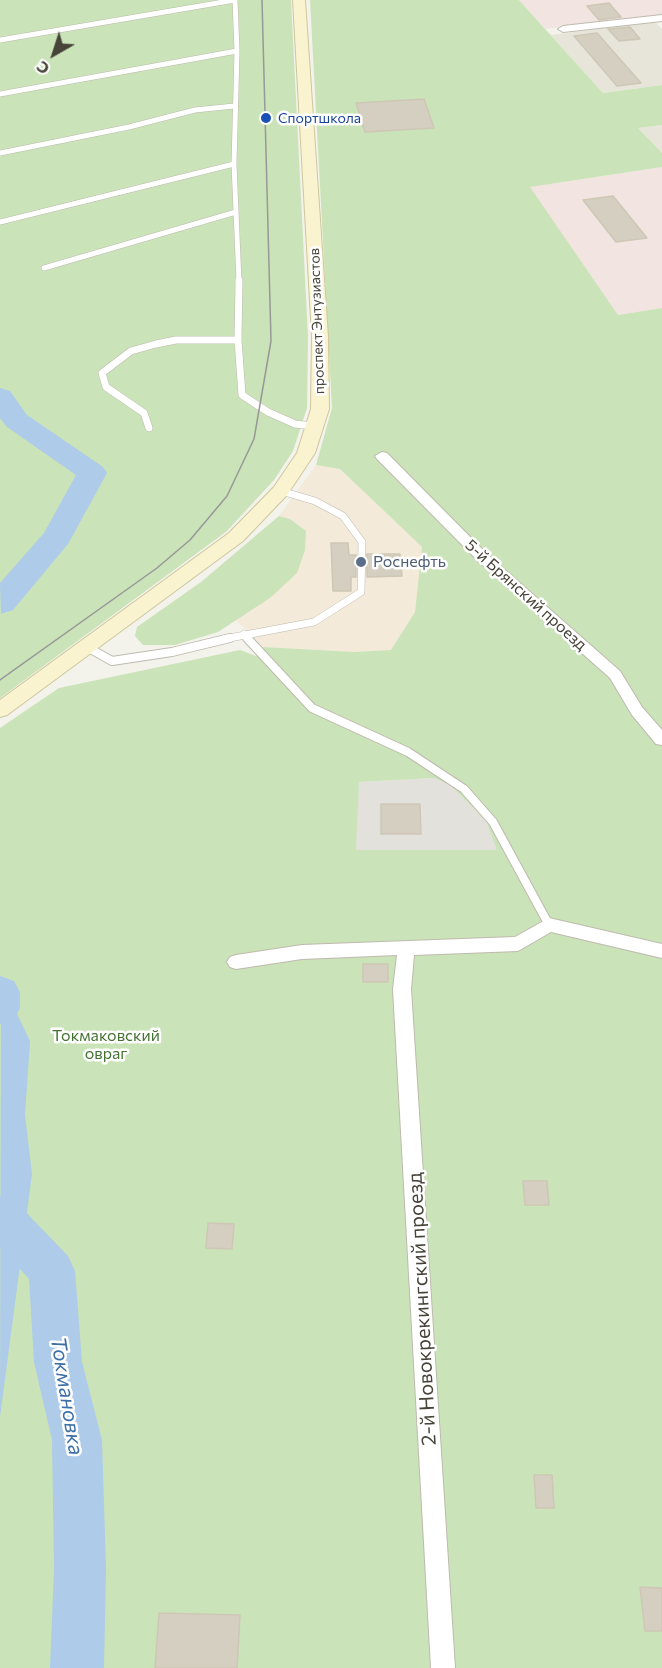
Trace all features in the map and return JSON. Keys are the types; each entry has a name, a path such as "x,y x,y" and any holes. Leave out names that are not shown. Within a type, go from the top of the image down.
{"street":[{"name":"проспект Энтузиастов","path":"0,710 189,574 236,537 282,491 306,453 320,409 320,337 299,0"},
{"path":"563,30 662,18"},
{"name":"5-й Брянский проезд","path":"382,456 483,558 615,675 637,711 662,740"},
{"path":"236,962 303,952 406,950 518,944 549,925 662,951"},
{"name":"2-й Новокрекингский проезд","path":"406,950 402,989 443,1668"}],"lane":[{"path":"0,40 235,0 237,51 234,164 239,272 238,340 242,395 268,412 295,424 314,426"},
{"path":"0,94 237,51"},
{"path":"0,153 129,127 195,110 234,106"},
{"path":"0,222 234,164"},
{"path":"44,268 236,212"},
{"path":"149,428 144,413 120,399 106,387 102,373 131,351 156,344 206,339 238,340"},
{"path":"87,647 112,661 172,652 244,634 314,622 361,592 362,542 343,516 315,501 282,491"},
{"path":"244,634 312,708 327,717 408,752 464,789 494,822 530,888 539,911 549,925"}],"shaded area":[{"path":"519,0 662,0 662,15 546,29"},
{"path":"655,22 662,29 662,85 603,93 551,35"},
{"path":"662,125 662,153 638,128"},
{"path":"662,167 662,308 618,315 529,187"},
{"name":"Роснефть","path":"316,465 340,469 422,547 415,612 392,650 354,652 263,647 236,620 270,598 290,519 279,516"},
{"path":"434,778 450,785 486,821 498,850 355,850 359,782"}],"green space":[{"path":"0,0 291,0 308,337 307,408 293,451 274,480 227,531 0,698"},
{"name":"Токмаковский овраг","path":"310,0 519,0 603,93 662,85 662,125 638,128 662,153 662,167 530,187 618,315 662,308 662,1668 0,1668 0,728 59,688 240,650 256,656 263,647 354,652 391,650 415,612 422,547 340,469 316,465 332,408","holes":["434,778 450,785 486,821 497,850 356,850 359,782"]},
{"path":"279,516 290,519 306,531 305,550 297,573 270,598 218,632 175,645 143,645 135,636 137,627 201,582"}],"water":[{"path":"1,994 13,997 17,1014 30,1041 25,1115 32,1174 0,1417"}],"building":[{"path":"609,3 621,17 599,20 587,6"},
{"path":"630,27 640,39 619,41 608,29"},
{"path":"597,33 641,83 617,86 574,36"},
{"path":"424,99 434,128 365,132 356,103"},
{"path":"613,196 647,238 616,242 583,200"},
{"path":"331,543 348,543 349,555 356,555 356,577 351,577 351,591 333,591"},
{"path":"367,554 400,554 402,576 367,577"},
{"path":"381,804 420,804 421,834 381,834"},
{"path":"363,964 388,964 388,982 363,982"},
{"path":"523,1181 547,1181 549,1205 525,1205"},
{"path":"208,1223 234,1224 232,1249 206,1248"},
{"path":"534,1475 552,1475 554,1508 536,1508"},
{"path":"640,1587 662,1588 662,1631 645,1631"},
{"path":"159,1613 240,1615 237,1668 155,1668"}],"waterway":[{"name":"Токмановка","path":"0,397 17,421 92,473 57,537 1,603"},
{"name":"Токмановка","path":"0,992 0,1008"},
{"name":"Токмановка","path":"0,1216 52,1271 58,1362 77,1440 80,1569 77,1668"}],"tram line":[{"path":"0,680 157,568 190,540 227,496 254,439 271,341 262,0"}],"place":[{"name":"Спортшкола","path":"266,118"},
{"name":"Роснефть","path":"361,562"}]}
